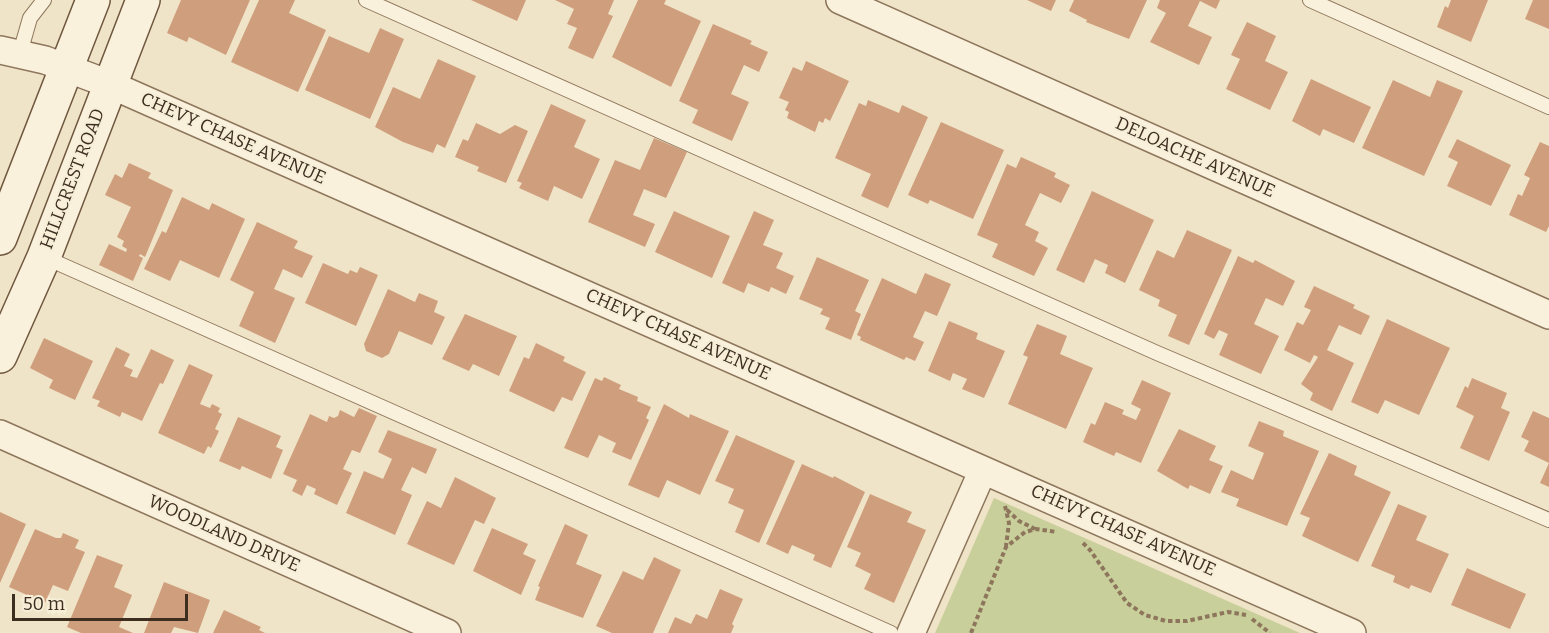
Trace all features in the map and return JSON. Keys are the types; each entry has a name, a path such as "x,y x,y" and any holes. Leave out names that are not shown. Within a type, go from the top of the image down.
{"main road":[{"path":"0,238 93,0"},
{"name":"HILLCREST ROAD","path":"0,356 44,257 143,0"}],"street":[{"name":"DELOACHE AVENUE","path":"840,0 1549,315"},
{"name":"CHEVY CHASE AVENUE","path":"10,51 109,84 1352,633"},
{"name":"WOODLAND DRIVE","path":"0,434 447,633"},
{"path":"911,633 983,470"}],"lane":[{"path":"10,51 44,0"},
{"path":"366,0 1157,353 1549,520"},
{"path":"1310,0 1549,107"},
{"path":"44,257 891,633"}],"path":[{"path":"1005,508 1019,521 1036,529 1063,533"},
{"path":"971,633 1006,547 1024,532 1036,529"},
{"path":"1078,539 1090,550 1127,603 1145,615 1166,621 1187,621 1228,612 1247,616 1270,633"}],"green space":[{"path":"994,498 1300,633 935,633"}],"building":[{"path":"181,0 250,0 226,55 189,37 187,42 167,33"},
{"path":"259,0 295,0 289,13 326,30 298,92 231,62"},
{"path":"471,0 526,0 517,21"},
{"path":"555,0 614,0 608,14 613,16 593,59 568,48 577,28 567,24 574,9"},
{"path":"638,0 666,0 664,4 701,21 671,87 612,57"},
{"path":"1027,0 1056,0 1051,11"},
{"path":"1074,0 1147,0 1129,39 1086,22 1087,20 1069,11"},
{"path":"1160,0 1220,0 1216,9 1200,1 1188,26 1212,37 1199,65 1150,42 1166,13 1157,8"},
{"path":"1451,0 1488,0 1471,42 1437,27 1445,6 1448,8"},
{"path":"1533,0 1549,0 1549,29 1525,19"},
{"path":"1247,22 1276,36 1265,61 1288,72 1270,110 1226,89 1240,59 1231,55"},
{"path":"713,24 752,41 750,44 768,52 759,72 744,65 731,94 749,102 732,141 692,123 698,110 679,101"},
{"path":"380,28 404,39 370,119 305,90 329,36 369,53"},
{"path":"438,59 476,76 445,148 437,144 433,153 403,142 375,127 393,87 420,99"},
{"path":"806,61 849,81 830,121 825,118 823,123 819,121 815,132 787,118 789,112 785,110 789,102 779,98 793,67 802,71"},
{"path":"1311,79 1371,107 1354,143 1323,129 1320,136 1292,121"},
{"path":"1393,80 1430,97 1437,80 1463,91 1424,176 1362,148"},
{"path":"868,100 899,113 902,105 928,117 888,208 861,196 871,174 835,158 859,103 866,106"},
{"path":"551,104 586,120 574,147 600,159 582,199 554,186 548,201 519,188 522,183 517,181"},
{"path":"941,122 1004,150 973,219 930,200 928,204 908,195"},
{"path":"476,123 500,134 515,125 528,131 506,183 477,171 479,167 455,157 463,139 468,141"},
{"path":"654,138 687,152 666,198 644,189 633,215 655,224 645,247 588,222 615,160 640,170"},
{"path":"1457,139 1511,165 1491,206 1447,186 1458,162 1448,157"},
{"path":"1540,142 1549,146 1549,226 1546,232 1509,215 1518,194 1522,196 1530,178 1524,175"},
{"path":"1021,157 1056,173 1054,177 1070,185 1061,203 1040,193 1025,225 1039,232 1035,241 1048,248 1034,276 992,257 998,244 977,235 1007,164 1016,168"},
{"path":"129,163 151,173 148,178 173,190 145,257 140,254 139,256 143,258 133,281 99,265 109,244 126,252 127,249 122,246 124,241 117,237 131,207 105,195 115,174 122,178"},
{"path":"1092,191 1154,220 1125,283 1105,273 1108,265 1095,259 1084,283 1056,270"},
{"path":"182,197 209,210 212,203 245,219 219,278 180,260 170,281 144,269 162,231 166,233"},
{"path":"674,211 730,236 712,278 655,252"},
{"path":"754,211 774,220 763,245 783,253 776,268 794,276 786,294 771,287 769,292 748,283 744,293 722,283"},
{"path":"257,222 298,241 294,248 313,256 302,278 283,269 274,289 295,298 275,343 239,326 254,292 230,280"},
{"path":"1187,230 1232,250 1189,345 1168,336 1177,315 1158,306 1160,300 1139,290 1157,250 1174,258"},
{"path":"1238,256 1253,263 1255,260 1295,281 1283,306 1266,298 1254,324 1279,336 1261,374 1219,355 1228,334 1219,330 1214,339 1204,334"},
{"path":"817,257 869,280 855,311 861,314 851,340 825,329 830,318 820,314 823,309 799,299"},
{"path":"323,263 348,274 350,270 357,273 360,267 378,275 356,326 305,303"},
{"path":"925,273 951,284 937,316 925,311 913,337 924,342 915,361 906,357 904,360 860,340 861,337 857,335 882,278 916,294"},
{"path":"1314,286 1355,305 1353,308 1370,316 1361,335 1339,325 1327,350 1354,363 1332,411 1310,400 1313,393 1301,384 1318,357 1314,355 1310,363 1284,350 1297,322 1303,325 1311,310 1304,307"},
{"path":"388,289 415,302 419,293 438,301 434,312 445,317 432,345 399,331 389,354 382,358 366,351 364,344"},
{"path":"465,314 517,336 499,376 473,364 469,371 442,359"},
{"path":"1387,319 1450,348 1419,415 1385,400 1378,414 1351,402"},
{"path":"949,321 978,333 976,339 1005,351 984,398 962,389 967,379 953,373 950,381 928,371"},
{"path":"1037,324 1067,336 1060,354 1093,368 1066,429 1008,404 1028,357 1023,355"},
{"path":"44,338 93,361 75,400 49,388 53,380 30,368"},
{"path":"536,343 565,357 563,361 586,372 572,401 562,397 554,412 509,391 524,357 529,359"},
{"path":"116,347 130,354 124,366 133,370 130,376 137,378 151,349 174,360 142,421 122,412 120,417 97,406 100,401 92,398"},
{"path":"189,364 213,375 200,404 210,408 212,404 220,408 218,412 222,414 215,429 219,431 211,448 208,446 204,454 158,433"},
{"path":"604,377 621,385 619,389 638,397 637,401 651,407 646,418 649,420 631,460 612,452 616,443 599,435 588,458 564,448 595,378 602,381"},
{"path":"1472,378 1507,393 1501,408 1510,412 1489,461 1460,448 1474,416 1456,407 1465,386 1468,388"},
{"path":"1142,380 1171,393 1141,463 1116,452 1114,456 1083,442 1091,423 1095,425 1105,402 1124,410 1122,414 1136,420 1141,409 1131,404"},
{"path":"664,404 689,418 690,414 729,431 700,495 667,480 659,498 628,485"},
{"path":"359,408 377,416 360,453 352,450 343,469 352,473 337,505 314,494 316,489 307,485 302,496 292,491 297,480 283,474 310,414 327,422 329,416 334,418 338,416 340,410 354,417"},
{"path":"1533,411 1549,418 1549,463 1524,451 1529,441 1521,437"},
{"path":"238,417 281,436 276,447 283,450 271,479 242,466 240,470 219,461"},
{"path":"1259,421 1284,431 1283,436 1319,451 1287,526 1236,506 1239,499 1221,492 1231,470 1253,480 1264,453 1248,446"},
{"path":"1179,429 1216,446 1209,460 1223,466 1210,494 1190,485 1188,489 1157,471"},
{"path":"388,430 437,449 426,474 412,467 401,490 412,495 395,535 346,513 364,471 383,479 392,459 378,452"},
{"path":"736,435 795,461 759,543 735,532 744,510 728,503 734,489 715,481"},
{"path":"1329,453 1357,466 1354,475 1391,492 1358,562 1302,536 1310,518 1300,514"},
{"path":"1549,463 1549,487 1540,483"},
{"path":"802,464 833,478 834,476 865,492 831,568 813,560 815,555 792,545 788,554 766,544"},
{"path":"455,477 496,498 484,524 475,520 454,565 407,544 427,501 441,508"},
{"path":"870,494 912,512 907,522 926,530 894,603 864,589 871,574 855,566 861,553 847,547"},
{"path":"1398,504 1427,516 1416,540 1449,554 1431,593 1411,585 1409,589 1393,582 1395,576 1371,566"},
{"path":"0,512 26,524 0,583"},
{"path":"565,524 588,535 576,564 602,575 583,618 535,600 540,587 538,586"},
{"path":"492,528 528,544 523,554 536,560 521,595 473,571"},
{"path":"35,529 56,538 61,538 63,533 79,540 75,548 85,552 68,591 53,585 45,603 9,587"},
{"path":"97,555 123,565 114,587 132,595 119,627 133,633 81,633 67,627"},
{"path":"654,557 681,570 653,633 612,633 596,626 623,571 643,580"},
{"path":"1467,568 1526,594 1510,629 1451,605"},
{"path":"164,582 210,600 198,633 174,627 171,633 144,633"},
{"path":"720,589 743,599 732,624 734,626 731,633 668,633 675,617 691,624 696,614 707,619"},
{"path":"224,610 261,627 259,630 265,633 213,633"}]}
